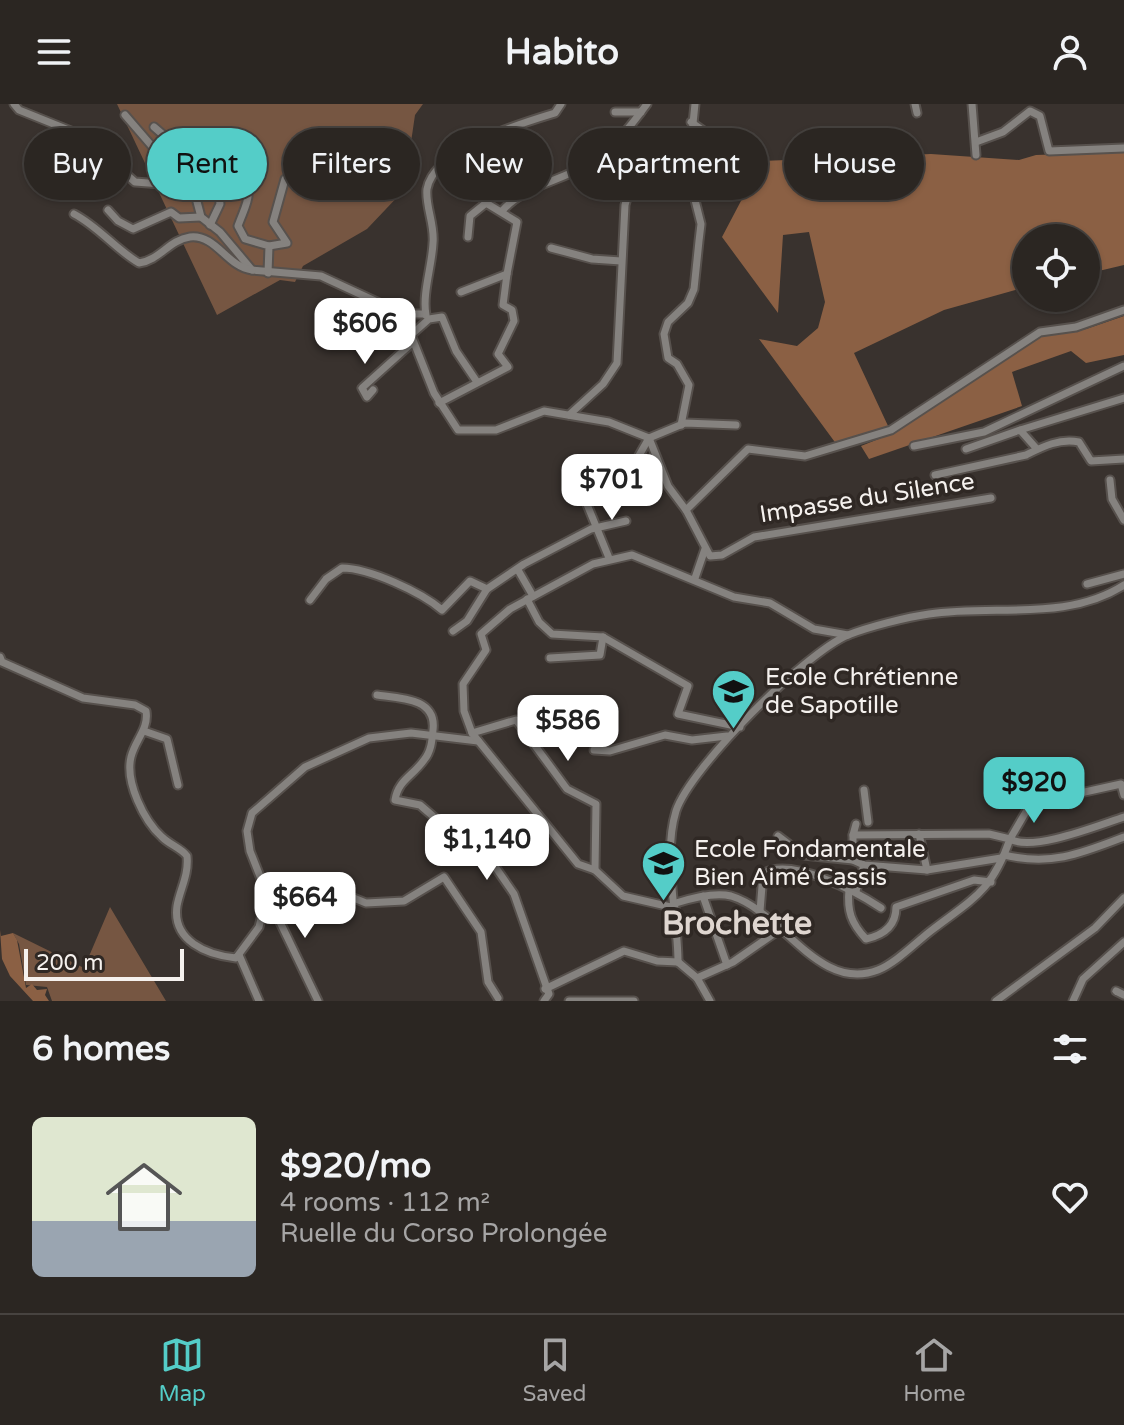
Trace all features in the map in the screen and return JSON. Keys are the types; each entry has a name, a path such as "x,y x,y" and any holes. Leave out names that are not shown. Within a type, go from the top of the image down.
{"street":[{"path":"14,104 19,110 81,135 135,182 147,183"},
{"path":"561,104 555,113 501,129 480,140 431,178 427,193 434,235 427,316 411,335 412,343 439,403 454,427 462,431 496,430 540,411 619,425 649,438 668,486 686,510 705,549 695,578"},
{"path":"631,128 647,104"},
{"path":"681,425 689,385 677,364 668,358 664,334 668,322 688,303 694,289 701,224 688,172 695,104"},
{"path":"972,104 976,155"},
{"path":"976,142 1003,132 1030,111 1040,116 1049,151 1124,148"},
{"path":"615,112 641,112"},
{"path":"125,115 147,140"},
{"path":"691,122 700,128"},
{"path":"154,127 218,182 220,204 210,225"},
{"path":"502,211 519,195 568,174"},
{"path":"250,200 239,229 245,239 269,246 287,243 273,222 283,186"},
{"path":"195,200 201,217 252,270"},
{"path":"569,415 611,375 617,363 626,200"},
{"path":"439,403 508,367 498,354 515,316 503,305 517,222 486,203 470,216 468,237"},
{"path":"108,210 118,221 133,229 171,212 179,218 201,217"},
{"path":"74,214 89,221 113,247 139,263 159,256 170,244 191,237 209,241 234,263 252,270 321,276 403,314 442,317 456,351 477,382"},
{"path":"268,273 269,246"},
{"path":"551,248 592,259 621,261"},
{"path":"461,292 507,274"},
{"path":"686,510 748,449 805,456 891,430 1040,332 1084,325 1124,310"},
{"path":"373,390 367,397 362,388 412,343"},
{"path":"914,446 984,432 1124,366"},
{"path":"966,449 1124,398"},
{"path":"621,487 649,438 681,425 736,425"},
{"path":"1020,430 1036,448"},
{"path":"935,475 1026,455 1036,448 1070,440 1079,442 1091,461 1124,459"},
{"path":"1110,480 1112,499 1124,520"},
{"path":"584,497 609,558"},
{"name":"Impasse du Silence","path":"705,549 715,557 754,537 991,498"},
{"path":"453,631 467,621 487,589 561,542 626,521"},
{"path":"848,635 814,629 770,603 734,597 695,578 679,577 632,555 609,558 530,597 481,634 486,650 463,684 464,711 472,733 578,864 595,870 623,896 676,906 703,896 729,896 760,911 816,960 848,975 879,970 991,882 1027,810 1053,799 1121,784 1124,795"},
{"path":"310,600 326,579 342,568 376,576 419,594 442,610 470,581 487,589"},
{"path":"518,570 539,622 552,634 603,637 688,686 678,714 740,727"},
{"path":"1087,584 1124,574"},
{"path":"678,962 670,845 677,809 727,736 810,661 848,635 930,613 1081,605 1124,585"},
{"path":"550,658 600,655 603,637"},
{"path":"0,657 2,662 83,698 135,705 146,711 144,731 130,762 133,785 140,804 162,837 187,856 177,917 190,943 212,956 239,955"},
{"path":"377,695 415,701 426,707 434,722 427,757 397,786 395,800 420,805 442,824 462,832 487,855 514,894 549,994 544,1001"},
{"path":"472,733 516,720 567,789 596,804 595,870"},
{"path":"144,731 167,739 178,785"},
{"path":"318,1001 250,851 247,831 252,813 305,767 325,756 388,733 478,741"},
{"path":"594,750 610,751 665,735 692,740 727,736"},
{"path":"864,790 868,822"},
{"path":"853,835 989,834 1023,843 1124,817"},
{"path":"853,860 856,824"},
{"path":"919,834 927,870"},
{"path":"778,836 803,855 853,860 864,865 927,870 1003,857 1045,861 1124,837"},
{"path":"864,865 848,907 853,925 866,939 881,935 890,926 896,907 974,880 991,882"},
{"path":"760,911 763,874 785,869 852,890 881,908"},
{"path":"266,890 324,886 366,903 404,901 444,877 481,932 488,982 498,998"},
{"path":"239,955 259,927 266,890"},
{"path":"703,896 727,965"},
{"path":"996,1001 1095,928 1124,898"},
{"path":"697,978 727,965 782,928"},
{"path":"1073,1001 1083,979 1124,942"},
{"path":"545,989 624,951 657,961 678,962 697,978 710,1001"},
{"path":"239,955 259,1001"},
{"path":"569,1001 634,1001"}],"shaded area":[{"path":"117,104 423,104 415,115 413,128 283,128 283,200 395,200 367,229 303,266 295,282 280,280 217,315 162,200 267,200 267,128 147,128 147,167"},
{"path":"1124,152 1124,265 1100,271 1100,224 1012,224 1012,291 944,310 854,353 889,428 837,445 759,339 797,346 818,328 825,302 809,232 783,235 778,313 722,237 741,200 768,200 768,161 784,160 784,200 924,200 924,154 1019,160 1036,155"},
{"path":"1124,316 1124,355 1086,363 1071,351 1012,372 1022,406 869,459 861,446 896,432 1001,358 1041,336 1086,329"},
{"path":"110,907 166,1001 52,1001 47,987 26,985 19,944 13,933 84,968"},
{"path":"0,930 1,936 13,933 17,940 26,988 32,984 37,990 47,989 45,995 49,1001 33,1001 10,976 2,959"}],"place":[{"name":"Ecole Chrétienne de Sapotille","path":"734,730"},
{"name":"Ecole Fondamentale Bien Aimé Cassis","path":"663,902"}],"district":[{"name":"Brochette","path":"737,924"}]}
